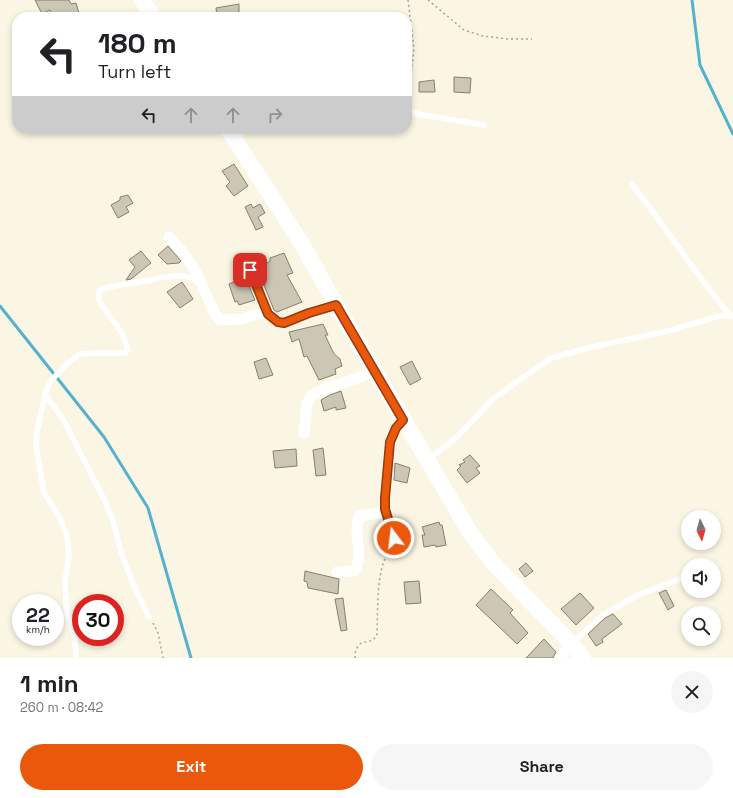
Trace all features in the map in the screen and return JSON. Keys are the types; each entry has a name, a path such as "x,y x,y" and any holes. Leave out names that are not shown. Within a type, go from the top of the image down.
{"street":[{"path":"142,0 150,12"},
{"path":"238,134 336,305 471,534 492,563 583,658"},
{"path":"169,237 185,255 195,270 215,314 220,320 244,319 258,314 268,314"},
{"path":"250,270 268,314 278,322 284,323 309,313 336,305"},
{"path":"304,433 307,404 311,396 327,388 356,379 374,370"},
{"path":"395,547 385,509 385,498 390,442 396,428 403,420"},
{"path":"337,572 355,571 358,564 358,516 380,513 385,509"},
{"path":"560,658 571,644"}],"lane":[{"path":"412,112 484,125"},
{"path":"632,185 714,296 732,316"},
{"path":"76,658 74,639 67,615 66,603 65,580 69,556 67,536 60,516 44,493 36,447 45,394 49,384 57,374 80,354 96,352 125,353 128,350 122,333 99,300 99,291 105,288 172,276 192,278 201,285"},
{"path":"427,460 457,437 494,398 551,358 592,347 668,331 719,316 732,316"},
{"path":"45,394 64,421 104,499 113,521 122,555 133,584 151,619"},
{"path":"571,644 604,614 640,594 681,578"}],"path":[{"path":"408,0 409,12"},
{"path":"428,0 464,30 483,36 508,39 532,39"},
{"path":"412,33 414,49 412,68"},
{"path":"354,658 357,647 362,642 370,642 376,638 382,567 387,555 395,547"},
{"path":"151,619 158,633 163,658"}],"building":[{"path":"35,0 69,0 71,4 76,3 79,12 51,12 50,10 41,12"},
{"path":"239,4 239,12 216,12 216,8"},
{"path":"454,77 471,78 470,93 454,92"},
{"path":"434,80 435,92 419,92 419,82"},
{"path":"234,164 248,186 234,196 226,186 230,182 222,171"},
{"path":"128,195 133,203 126,207 129,212 118,218 111,205 120,200 120,197"},
{"path":"251,204 253,208 260,204 265,213 258,217 263,227 256,230 245,207"},
{"path":"168,246 181,261 179,263 167,264 158,255"},
{"path":"141,251 151,263 131,279 126,280 135,267 129,260"},
{"path":"284,253 293,273 287,275 302,302 277,312 274,310 258,270 270,261 270,258"},
{"path":"245,277 255,300 239,305 237,301 235,302 229,284"},
{"path":"182,282 193,299 180,308 167,292"},
{"path":"323,324 328,335 325,335 334,354 340,359 342,366 335,369 336,374 319,380 307,356 304,357 299,339 292,342 289,332"},
{"path":"266,358 273,375 259,379 254,362"},
{"path":"412,361 421,379 410,385 400,367"},
{"path":"341,391 346,408 336,410 336,407 324,411 321,400"},
{"path":"323,448 326,475 316,476 313,450"},
{"path":"296,449 297,466 275,468 273,451"},
{"path":"470,455 480,466 476,468 480,473 467,483 457,470 461,466 459,465 465,462 463,460"},
{"path":"395,463 410,468 407,483 394,480"},
{"path":"439,522 440,525 442,525 446,545 424,547 422,535 425,535 422,527"},
{"path":"526,563 533,571 525,577 519,569"},
{"path":"305,571 339,579 338,594 308,588 307,582 304,581"},
{"path":"419,581 421,603 406,604 404,582"},
{"path":"491,589 513,610 510,613 528,633 517,644 476,605"},
{"path":"666,590 674,606 668,610 659,593"},
{"path":"580,593 594,608 576,625 561,609"},
{"path":"343,598 347,630 341,631 335,599"},
{"path":"613,614 622,624 602,639 603,642 596,646 588,634 605,618"},
{"path":"544,639 556,652 553,658 526,658"}],"waterway":[{"path":"692,0 700,65 733,134"},
{"path":"0,306 104,437 148,508 191,658"}],"route":[{"path":"250,270 268,314 278,322 284,323 309,313 336,305 403,420 396,428 390,442 385,498 385,509 394,538"}]}
